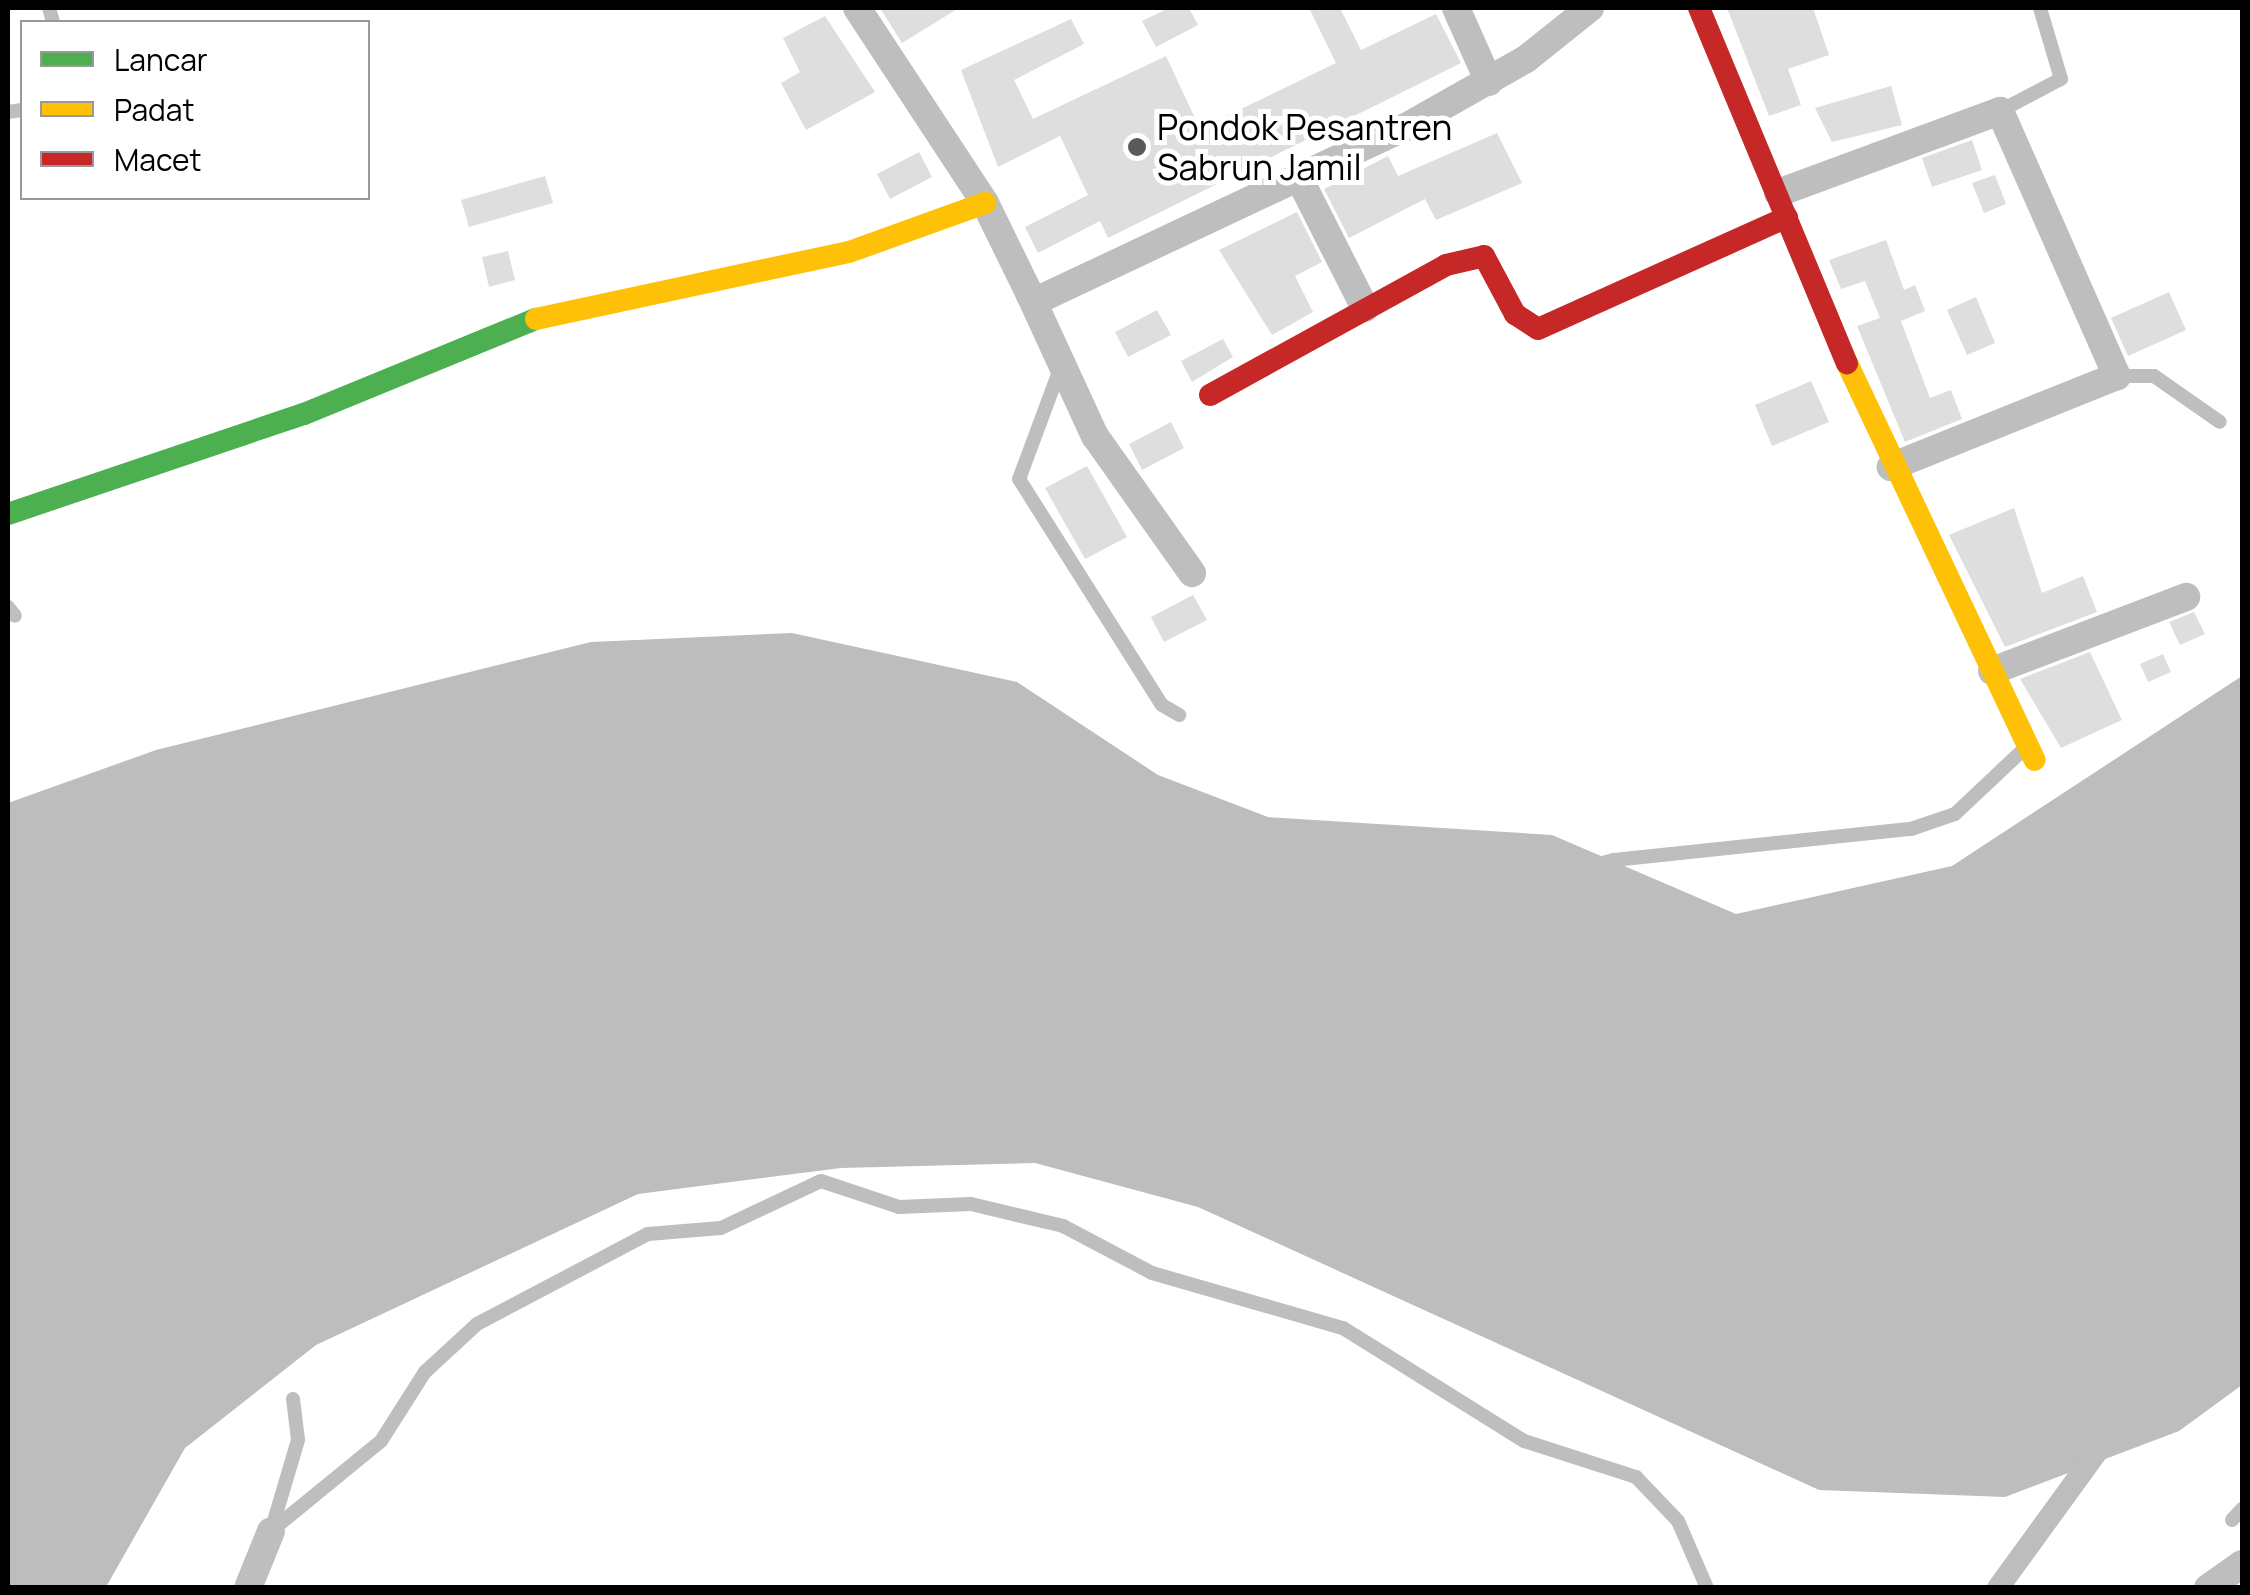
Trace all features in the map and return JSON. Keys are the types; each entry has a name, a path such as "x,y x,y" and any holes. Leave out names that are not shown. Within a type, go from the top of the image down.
{"street":[{"path":"857,8 985,203 1030,295 1060,369 1192,573"},
{"path":"1456,8 1489,82"},
{"path":"1030,295 1069,290 1489,82 1590,8"},
{"path":"1699,8 1892,467 2032,753"},
{"path":"1210,394 1366,308 1484,256 1515,314 1538,329 1782,205 2000,111 2117,376 1892,467"},
{"path":"1298,176 1366,308"},
{"path":"8,514 304,414 514,324 849,252 985,203"},
{"path":"1992,671 2186,597"},
{"path":"248,1588 271,1531"},
{"path":"2208,1588 2242,1564"}],"lane":[{"path":"2000,111 2061,79 2040,8"},
{"path":"1060,369 1020,479 1162,705 1179,715"},
{"path":"2117,376 2154,376 2220,422"},
{"path":"1597,887 1600,863 1911,828 1955,814 2032,753"},
{"path":"271,1531 382,1441 426,1372 476,1324 648,1234 721,1228 822,1181 899,1207 970,1204 1076,1230 1152,1273 1343,1328 1524,1441 1636,1477 1678,1521 1707,1588"},
{"path":"271,1531 298,1440 293,1399"}],"shaded area":[{"path":"792,633 1017,682 1158,775 1268,817 1552,835 1736,914 1952,866 2242,676 2242,1385 2179,1431 2005,1497 1819,1490 1198,1207 1035,1163 841,1168 638,1194 316,1345 185,1448 106,1587 8,1587 8,803 156,750 591,642"}],"building":[{"path":"880,8 959,8 902,43"},
{"path":"1169,8 1189,8 1198,25 1156,47 1142,21"},
{"path":"1309,8 1340,8 1361,50 1436,14 1461,63 1108,238 1100,221 1038,253 1025,227 1088,195 1060,136 998,167 961,70 1071,19 1084,44 1014,80 1033,119 1166,56 1200,129 1336,63"},
{"path":"1727,8 1813,8 1829,55 1788,69 1801,105 1769,116"},
{"path":"825,16 875,92 806,130 781,83 800,72 783,38"},
{"path":"1891,86 1902,125 1832,142 1815,108"},
{"path":"1497,133 1522,183 1436,220 1425,199 1349,238 1324,189 1388,156 1398,176"},
{"path":"1972,140 1982,170 1932,187 1922,158"},
{"path":"919,152 932,177 890,199 877,174"},
{"path":"1995,175 2006,204 1984,213 1972,183"},
{"path":"545,176 553,203 469,227 461,200"},
{"path":"1297,212 1322,262 1295,276 1313,312 1272,335 1219,250"},
{"path":"1886,240 1904,290 1915,285 1925,311 1901,321 1930,398 1951,390 1962,419 1905,442 1857,326 1880,318 1865,281 1841,289 1829,260"},
{"path":"508,251 515,280 489,287 482,257"},
{"path":"2169,292 2186,330 2128,356 2111,318"},
{"path":"1976,297 1995,343 1967,355 1947,310"},
{"path":"1157,310 1171,335 1128,357 1115,332"},
{"path":"1223,339 1233,357 1192,382 1181,361"},
{"path":"1811,381 1829,422 1772,446 1755,405"},
{"path":"1171,422 1184,448 1142,470 1129,444"},
{"path":"1087,466 1127,537 1085,559 1045,488"},
{"path":"2014,508 2042,593 2083,576 2097,612 2005,647 1949,535"},
{"path":"1193,595 1207,620 1164,642 1151,617"},
{"path":"2194,612 2205,634 2180,645 2169,622"},
{"path":"2090,652 2122,720 2061,748 2020,679"},
{"path":"2163,654 2171,672 2148,682 2140,664"}],"waterway":[{"path":"1998,1588 2102,1445"}],"traffic: fast":[{"path":"8,514 304,414 536,319"}],"traffic: slow":[{"path":"536,319 849,252 985,203"},
{"path":"1847,363 2035,760"}],"traffic: jam":[{"path":"1699,8 1847,363"},
{"path":"1210,395 1446,265 1484,256 1515,314 1538,329 1787,217"}],"place":[{"name":"Pondok Pesantren Sabrun Jamil","path":"1137,147"}]}
